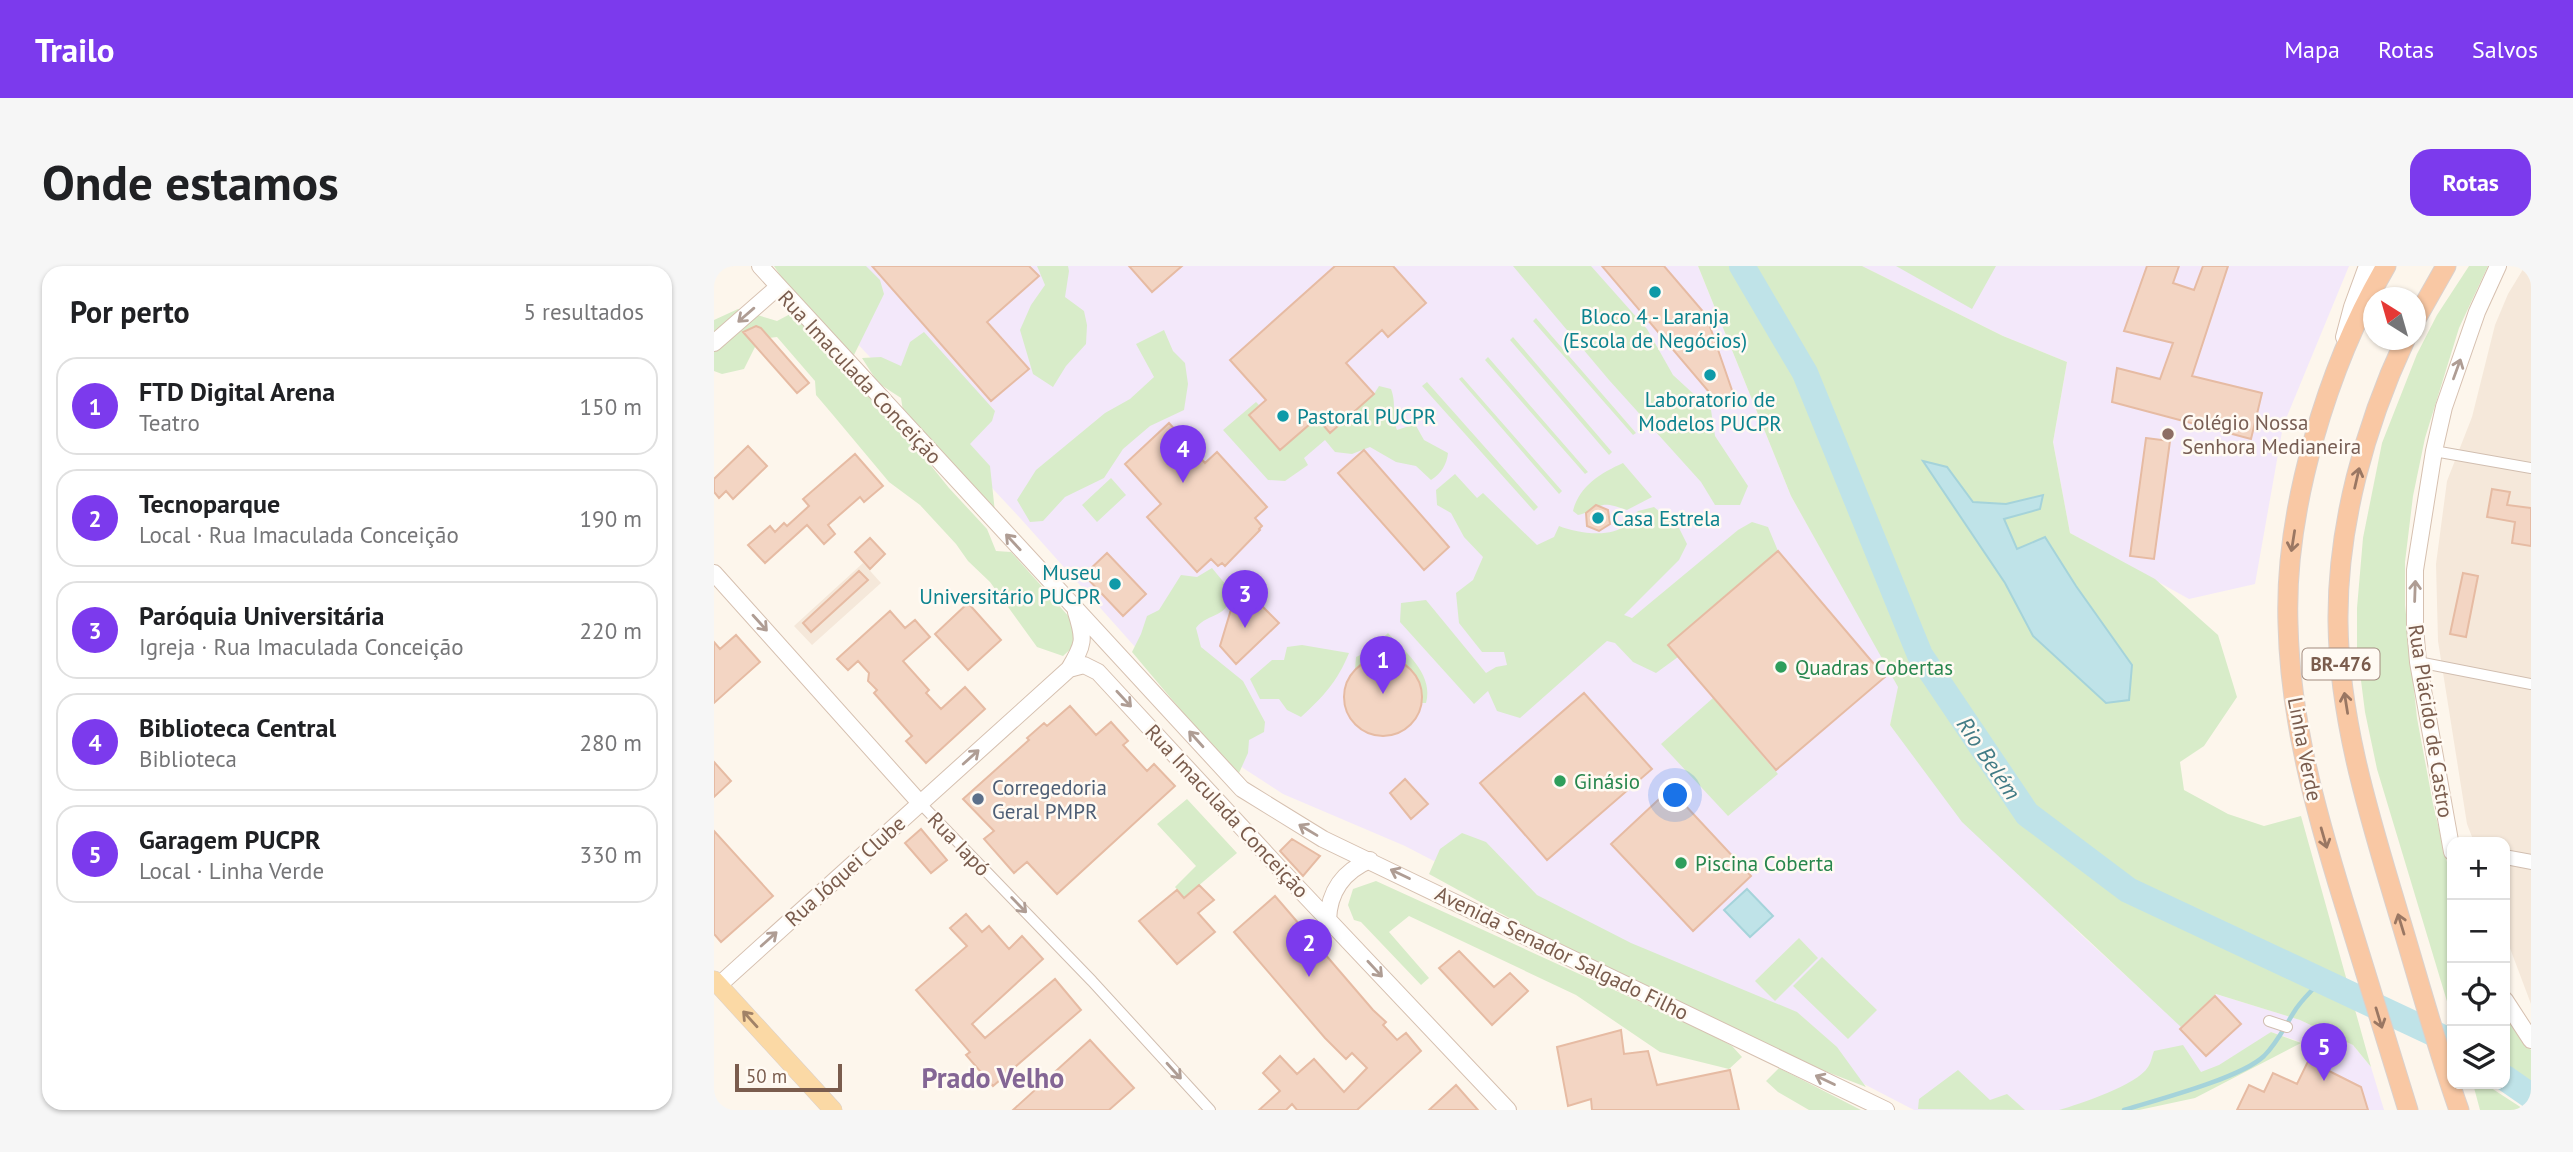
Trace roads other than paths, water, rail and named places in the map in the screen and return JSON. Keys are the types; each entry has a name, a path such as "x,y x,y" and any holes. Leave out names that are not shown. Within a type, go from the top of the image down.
{"highway":[{"name":"Linha Verde","path":"2385,266 2357,321 2326,403 2307,470 2291,556 2288,590 2290,666 2300,737 2315,804 2408,1110"},
{"path":"2426,301 2446,266"},
{"name":"BR-476","path":"2401,350 2382,394 2357,478 2343,554 2338,621 2343,688 2360,779 2459,1110"}],"main road":[{"name":"Rua Imaculada Conceição","path":"760,266 1242,789"},
{"path":"2326,403 2352,307 2367,266"},
{"name":"Rua Plácido de Castro","path":"2450,837 2418,662 2415,626 2416,570 2434,451 2452,383 2477,312 2498,266"},
{"path":"714,343 778,287"},
{"name":"Rua Iapó","path":"714,573 920,803"},
{"path":"1069,669 1082,648 1082,631 1076,610"},
{"name":"Rua Imaculada Conceição","path":"1069,669 1084,665 1098,671 1508,1110"},
{"name":"Rua Jóquei Clube","path":"716,984 1069,669"},
{"name":"Avenida Senador Salgado Filho","path":"1242,789 1323,839 1886,1110"},
{"path":"1328,920 1330,901 1338,884 1352,869 1370,860"},
{"path":"716,984 833,1110"},
{"path":"2510,1008 2531,1040"}],"street":[{"path":"2434,451 2531,468"},
{"path":"2418,662 2531,684"},
{"name":"Rua Iapó","path":"920,803 1092,981 1210,1110"},
{"path":"2510,858 2531,862"},
{"path":"2269,1021 2287,1027"}],"water":[{"path":"1923,461 1947,467 1973,502 2006,504 2043,495 2040,509 2004,519 2017,549 2045,537 2132,665 2129,700 2106,703 2033,636 2005,583"},
{"path":"1747,889 1773,916 1750,937 1724,910"}],"waterway":[{"name":"Rio Belém","path":"1742,266 1805,373 1920,655 2027,814 2128,890 2447,1040"},
{"path":"2124,1110 2198,1088 2253,1064 2269,1051 2297,1008 2322,979"},
{"name":"Rio Belém","path":"2510,1081 2531,1096"}],"place":[{"name":"Bloco 4 - Laranja (Escola de Negócios)","path":"1655,292"},
{"name":"Laboratorio de Modelos PUCPR","path":"1710,375"},
{"name":"Pastoral PUCPR","path":"1283,416"},
{"name":"Colégio Nossa Senhora Medianeira","path":"2168,434"},
{"name":"Biblioteca Central","path":"1183,483"},
{"name":"Casa Estrela","path":"1598,518"},
{"name":"Museu Universitário PUCPR","path":"1115,584"},
{"name":"Paróquia Universitária","path":"1245,628"},
{"name":"Quadras Cobertas","path":"1781,667"},
{"name":"FTD Digital Arena","path":"1383,694"},
{"name":"Ginásio","path":"1560,781"},
{"name":"Corregedoria Geral PMPR","path":"978,799"},
{"name":"Piscina Coberta","path":"1681,863"},
{"name":"Tecnoparque","path":"1309,977"},
{"name":"Garagem PUCPR","path":"2324,1081"}],"district":[{"name":"Prado Velho","path":"993,1077"}]}
